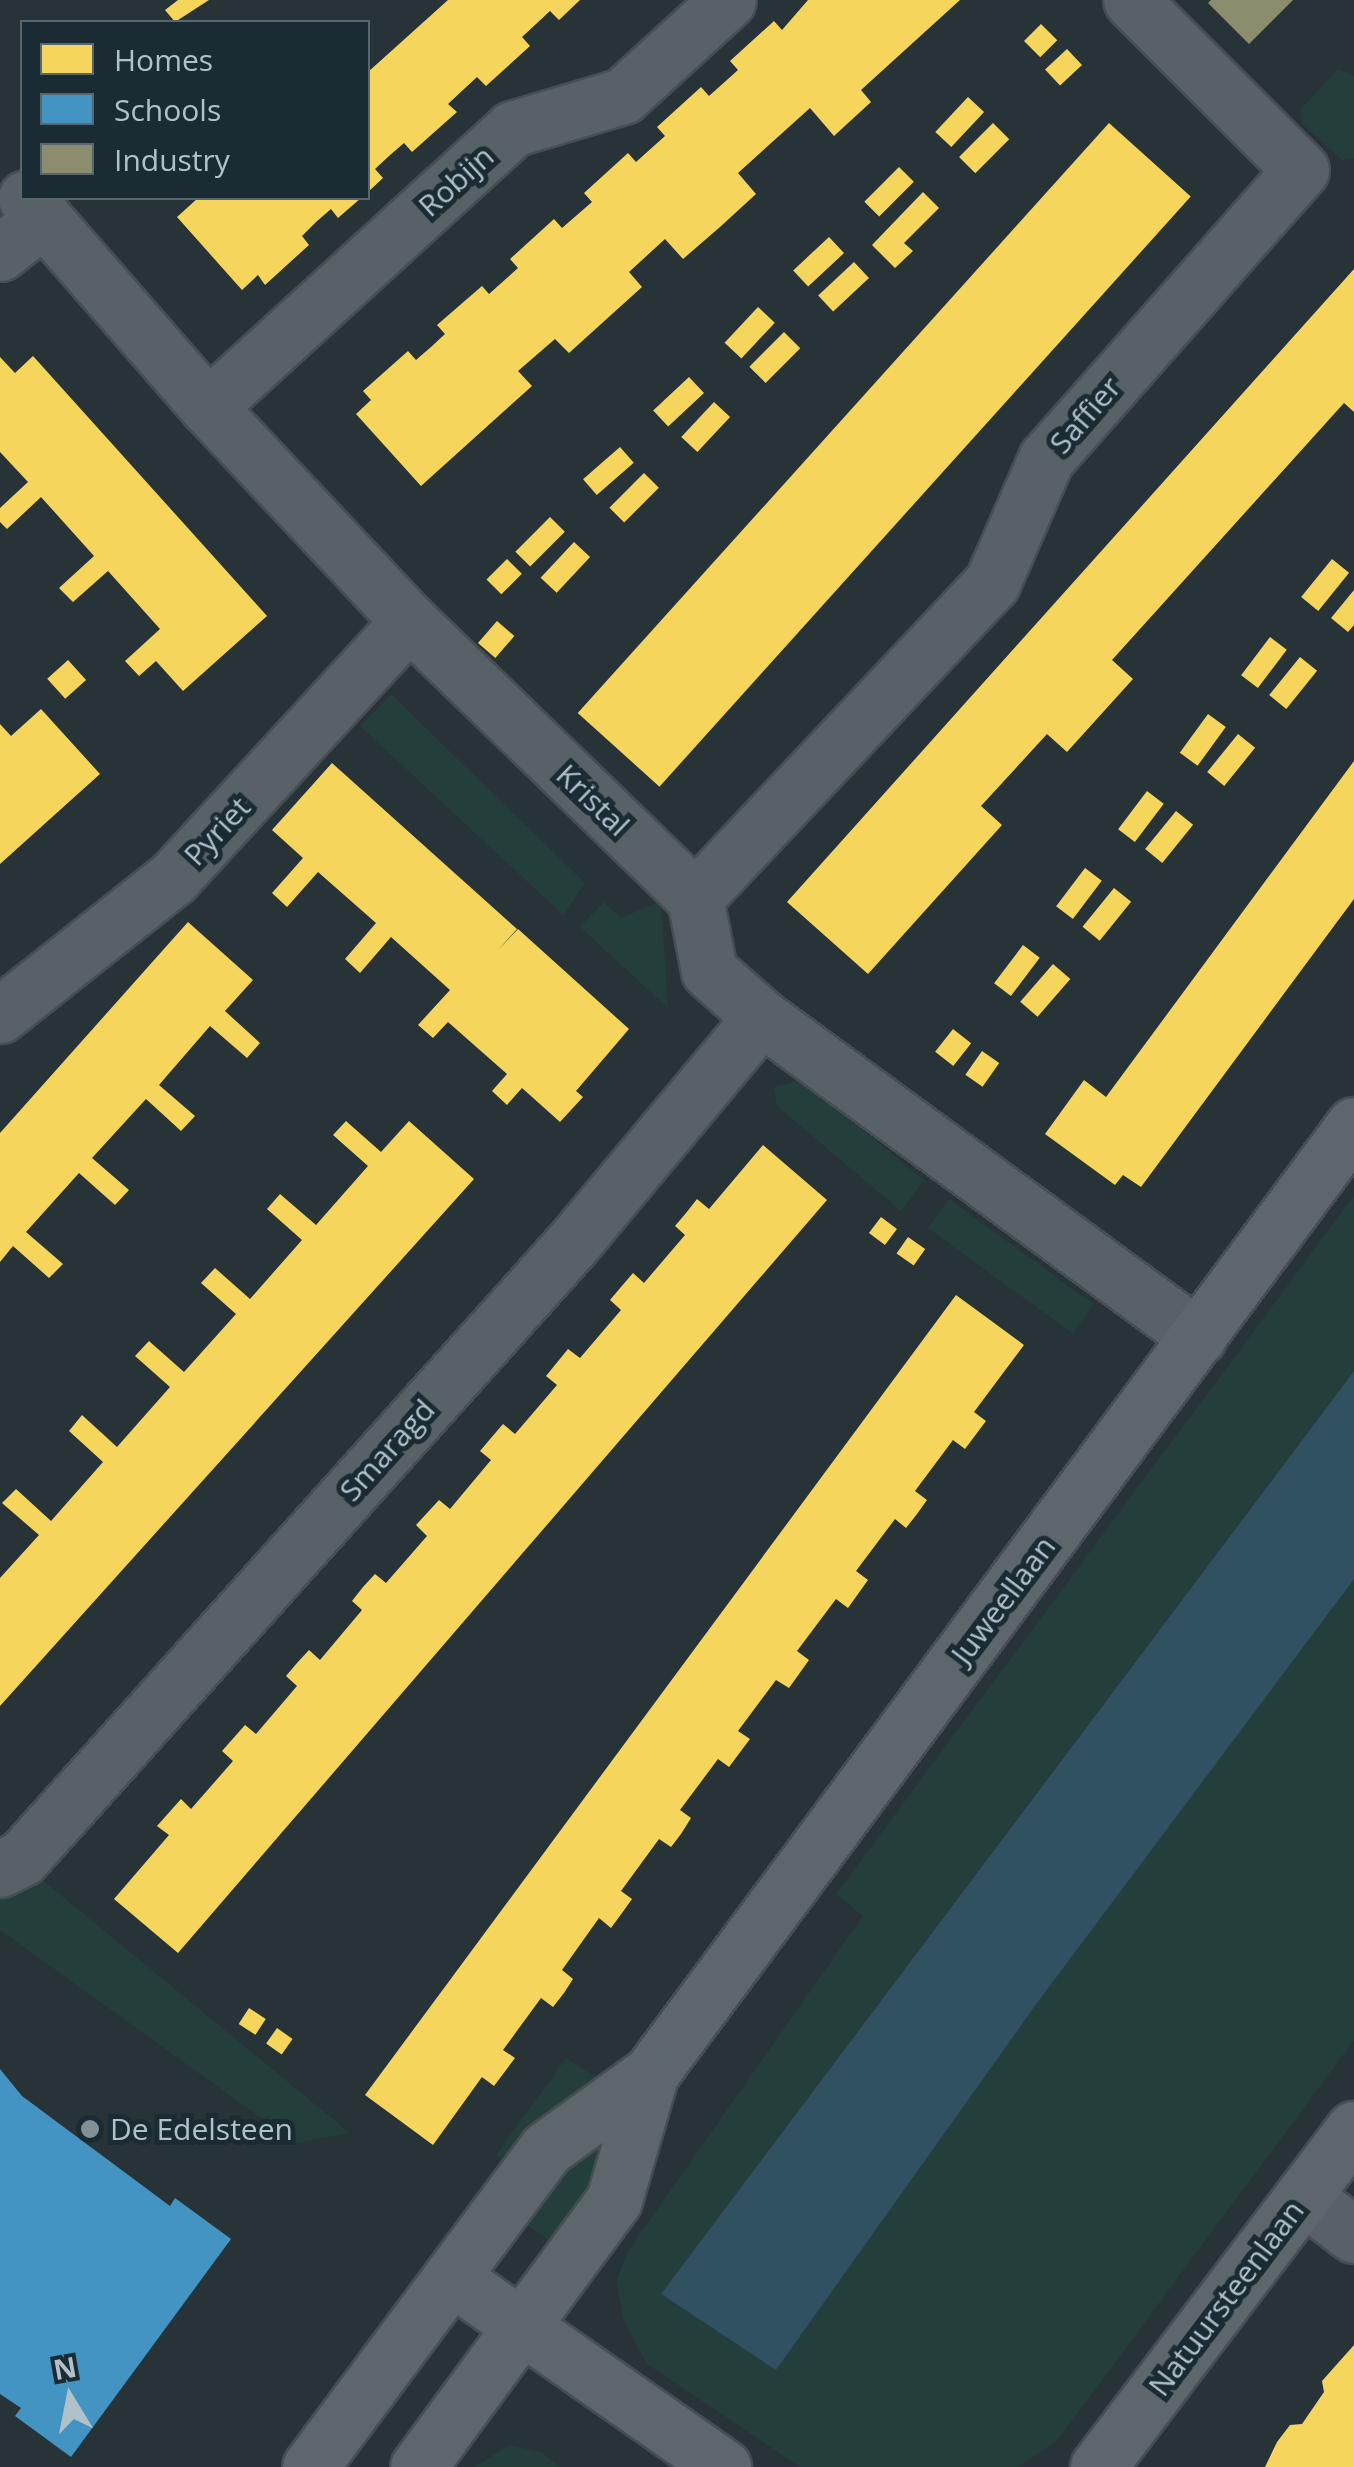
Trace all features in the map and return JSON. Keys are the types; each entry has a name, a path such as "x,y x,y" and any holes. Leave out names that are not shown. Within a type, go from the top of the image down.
{"street":[{"name":"Robijn","path":"208,407 512,130 623,96 728,0"},
{"name":"Saffier","path":"695,898 992,582 1046,458 1301,170 1131,0"},
{"name":"Kristal","path":"0,166 20,190"},
{"name":"Kristal","path":"31,203 208,407 409,622 695,898"},
{"path":"0,253 31,203"},
{"name":"Pyriet","path":"0,1016 173,878 409,622"},
{"path":"695,898 709,971 761,1017 1198,1337"},
{"name":"Smaragd","path":"0,1869 22,1858 573,1243 761,1017"},
{"name":"Juweellaan","path":"310,2467 546,2148 651,2073 1354,1125"},
{"name":"Juweellaan","path":"418,2467 520,2322 614,2200 651,2073"},
{"name":"Natuursteenlaan","path":"1098,2467 1354,2128"},
{"path":"1304,2196 1354,2235"},
{"path":"451,2277 723,2467"}],"green space":[{"path":"1338,69 1354,76 1354,158 1342,160 1302,124 1300,110"},
{"path":"391,694 585,883 563,915 360,726"},
{"path":"661,901 668,1008 580,927 604,902 621,918"},
{"path":"802,1080 924,1180 901,1211 777,1106 774,1087"},
{"path":"1354,1196 1354,1371 661,2294 776,2370 1037,2003 1354,1579 1354,2040 1056,2442 1017,2467 800,2467 647,2364 624,2322 616,2282 628,2251 863,1916 836,1894"},
{"path":"949,1199 1094,1304 1073,1333 928,1228"},
{"path":"34,1873 350,2133 296,2143 0,1930 0,1890"},
{"path":"566,2058 608,2085 512,2165 496,2155"},
{"path":"591,2147 602,2152 604,2172 552,2242 521,2221 576,2156"},
{"path":"509,2445 541,2452 560,2467 475,2467"}],"water":[{"path":"1354,1371 1354,1579 1037,2003 776,2370 661,2294"}],"building: Homes":[{"path":"178,0 209,0 178,20 165,10"},
{"path":"448,0 580,0 559,20 550,11 522,37 530,46 486,86 477,77 448,104 457,112 412,152 404,143 389,156 375,169 383,178 370,190 370,70"},
{"path":"808,0 960,0 861,90 871,102 834,136 810,108 738,173 756,194 720,227 683,259 665,239 629,272 642,287 569,353 555,339 518,371 532,386 421,486 356,414 371,400 363,391 408,351 416,360 431,347 445,334 437,325 482,286 489,294 518,268 510,259 554,219 562,228 592,202 584,193 628,153 636,162 665,136 657,127 701,87 709,96 738,70 730,61 774,21 782,30"},
{"path":"1041,24 1057,40 1040,57 1024,41"},
{"path":"1067,49 1082,65 1060,86 1045,69"},
{"path":"968,97 984,112 951,147 935,132"},
{"path":"993,123 1009,139 975,173 959,157"},
{"path":"1109,123 1191,197 659,787 578,713"},
{"path":"899,167 914,182 879,216 864,202"},
{"path":"923,192 939,208 904,243 913,251 895,268 872,245"},
{"path":"196,200 359,200 338,218 331,209 316,222 302,236 309,245 265,285 258,275 242,290 177,217"},
{"path":"829,237 844,253 808,287 793,270"},
{"path":"854,262 869,278 833,312 818,295"},
{"path":"1354,269 1354,412 1344,403 1112,660 1133,679 1067,752 1047,734 981,806 1002,825 868,974 787,902"},
{"path":"758,307 775,323 741,359 725,343"},
{"path":"784,332 800,348 766,383 749,367"},
{"path":"33,356 267,616 183,691 156,661 139,676 125,661 160,629 108,571 73,602 59,588 94,556 41,497 7,529 0,522 0,508 28,482 0,452 0,357 15,373"},
{"path":"689,377 704,393 668,427 653,410"},
{"path":"714,402 730,417 697,452 681,437"},
{"path":"620,447 634,463 597,495 583,479"},
{"path":"644,473 659,488 624,522 609,508"},
{"path":"550,517 565,532 530,566 515,552"},
{"path":"574,542 590,557 557,593 541,578"},
{"path":"507,559 522,574 501,594 486,580"},
{"path":"1332,559 1349,573 1318,611 1301,597"},
{"path":"1354,590 1354,625 1348,632 1331,618"},
{"path":"497,621 514,636 495,658 478,643"},
{"path":"1270,637 1287,650 1258,688 1241,675"},
{"path":"1300,657 1317,671 1286,709 1269,695"},
{"path":"68,660 86,680 65,699 47,679"},
{"path":"41,709 100,774 0,864 0,724 11,736"},
{"path":"1208,714 1226,727 1198,766 1180,753"},
{"path":"1238,734 1255,748 1224,786 1207,772"},
{"path":"1354,761 1354,899 1141,1187 1123,1175 1115,1185 1045,1134 1084,1080 1106,1097"},
{"path":"332,763 517,929 498,950 518,929 629,1029 576,1091 583,1097 560,1122 522,1088 507,1105 492,1091 507,1074 448,1022 433,1038 418,1025 450,990 391,937 360,973 345,959 376,923 318,872 287,907 272,893 303,858 272,830"},
{"path":"1147,791 1164,804 1135,842 1118,829"},
{"path":"1176,811 1193,825 1162,863 1145,849"},
{"path":"1085,868 1102,881 1073,919 1056,906"},
{"path":"1114,888 1131,902 1100,941 1083,927"},
{"path":"188,922 253,980 225,1011 260,1043 247,1058 210,1026 159,1085 195,1116 181,1131 146,1099 92,1158 129,1190 115,1205 79,1173 26,1232 63,1264 49,1278 13,1246 0,1262 0,1133"},
{"path":"1023,945 1040,958 1011,996 994,983"},
{"path":"1053,964 1070,979 1038,1017 1020,1002"},
{"path":"953,1029 971,1043 953,1066 935,1052"},
{"path":"982,1051 999,1063 983,1087 965,1075"},
{"path":"346,1121 381,1152 409,1121 474,1179 0,1706 0,1578 39,1535 2,1503 16,1489 51,1521 103,1462 69,1431 82,1415 117,1447 170,1387 135,1356 149,1341 184,1372 236,1314 201,1283 215,1268 250,1299 302,1240 267,1209 280,1194 316,1225 368,1166 333,1135"},
{"path":"763,1145 827,1200 178,1953 114,1899 169,1835 157,1826 181,1799 191,1809 233,1761 222,1751 245,1725 256,1734 297,1686 286,1676 297,1663 309,1650 320,1660 362,1610 352,1601 363,1587 375,1574 386,1583 427,1536 416,1525 439,1500 450,1509 491,1460 480,1451 503,1424 515,1434 557,1385 546,1376 568,1349 580,1358 621,1310 610,1300 633,1273 644,1283 685,1235 675,1226 697,1199 709,1209"},
{"path":"881,1217 897,1229 885,1245 869,1233"},
{"path":"908,1237 925,1249 914,1265 897,1253"},
{"path":"956,1295 1024,1345 974,1412 986,1421 965,1449 953,1440 915,1491 927,1500 917,1514 906,1528 895,1519 856,1571 868,1580 848,1608 836,1599 797,1651 809,1660 789,1688 776,1680 738,1731 750,1739 729,1767 718,1759 680,1810 691,1818 681,1834 671,1847 659,1839 621,1891 632,1899 611,1928 599,1918 562,1970 573,1979 564,1993 553,2007 541,1998 503,2050 515,2058 494,2086 482,2077 433,2145 365,2095"},
{"path":"249,2008 266,2019 255,2035 239,2024"},
{"path":"277,2028 293,2039 282,2054 266,2044"},
{"path":"1354,2345 1354,2467 1265,2467 1277,2442 1290,2425 1302,2424 1324,2392 1322,2381"}],"building: Schools":[{"path":"0,2069 22,2096 170,2206 175,2198 231,2239 71,2457 15,2416 21,2408 0,2394"}],"building: Industry":[{"path":"1211,0 1293,0 1249,44 1208,3"}],"place":[{"name":"De Edelsteen","path":"90,2129"}]}
